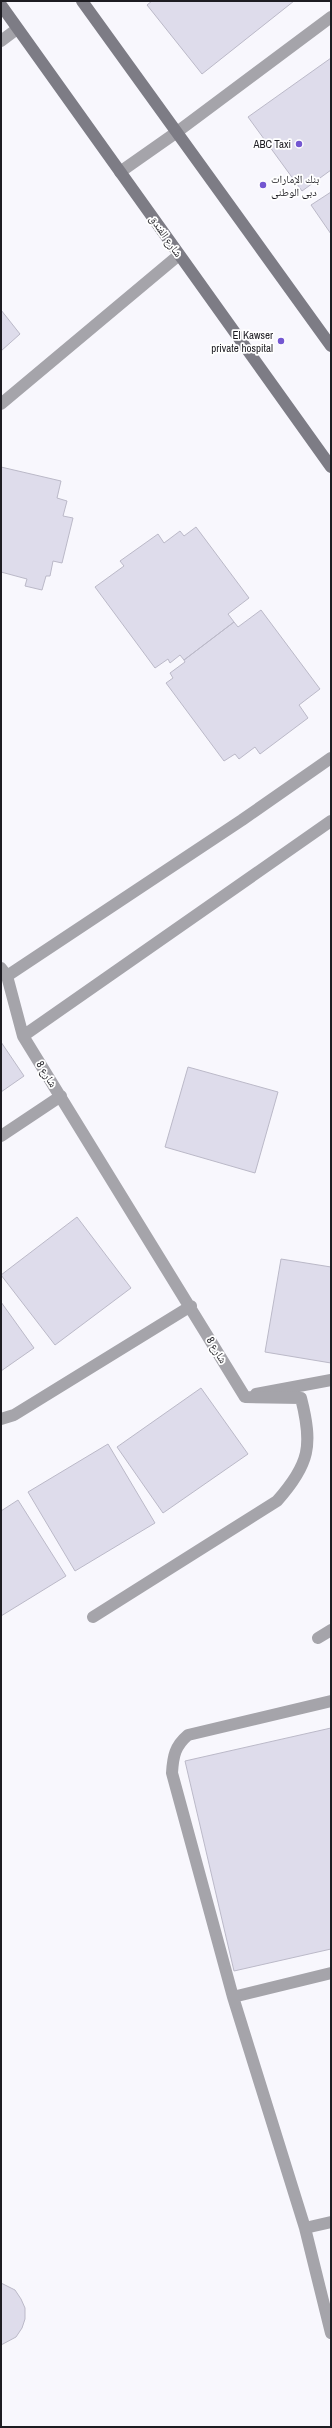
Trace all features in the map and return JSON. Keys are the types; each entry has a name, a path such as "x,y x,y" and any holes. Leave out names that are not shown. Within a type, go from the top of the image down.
{"street":[{"path":"82,1 331,346"},
{"name":"شارع الفندق","path":"1,6 331,467"},
{"path":"120,172 177,132 331,16"},
{"path":"1,41 17,29"},
{"path":"1,404 179,255"},
{"path":"4,972 242,820 331,758"},
{"path":"24,1036 331,821"},
{"name":"شارع 8","path":"4,972 24,1036 245,1396"},
{"path":"1,1136 61,1096"},
{"path":"1,1419 14,1415 191,1306"},
{"path":"245,1396 331,1380"},
{"path":"93,1617 277,1501 296,1480 306,1453 308,1432 308,1426 301,1398 245,1396"},
{"path":"318,1638 331,1630"},
{"path":"331,1700 188,1735 180,1741 173,1754 172,1772 233,1998 305,2228 331,2333"},
{"path":"233,1998 331,1973"},
{"path":"305,2228 331,2222"}],"building":[{"path":"152,1 294,1 202,74 147,5"},
{"name":"ABC Taxi","path":"331,58 331,170 302,191 248,117"},
{"path":"331,192 331,234 311,205"},
{"path":"1,310 20,334 1,351"},
{"path":"1,467 61,481 57,498 67,501 63,516 73,518 62,563 53,561 50,576 46,576 42,590 25,586 27,579 1,572"},
{"path":"196,527 249,598 228,614 234,622 184,660 180,655 170,663 168,659 155,668 95,587 124,566 120,561 158,534 164,543 180,531 184,536"},
{"path":"261,610 320,689 299,705 308,718 260,754 255,747 239,759 235,754 224,761 166,683 173,678 170,673 185,662 184,660 234,622 238,627"},
{"path":"1,1042 24,1076 1,1092"},
{"path":"188,1067 278,1092 255,1173 165,1147"},
{"path":"77,1217 131,1288 55,1345 1,1275"},
{"path":"281,1259 331,1267 331,1363 265,1352"},
{"path":"1,1302 34,1348 1,1371"},
{"path":"201,1388 248,1454 163,1513 117,1447"},
{"path":"108,1444 155,1523 75,1571 28,1492"},
{"path":"18,1500 66,1576 1,1616 1,1511"},
{"path":"331,1728 331,1949 234,1971 185,1761"},
{"path":"1,2283 15,2290 21,2299 25,2308 25,2319 22,2328 16,2337 1,2345"}],"place":[{"name":"ABC Taxi","path":"299,144"},
{"name":"بنك الإمارات دبى الوطنى","path":"263,185"},
{"name":"El Kawser private hospital","path":"281,341"}]}
